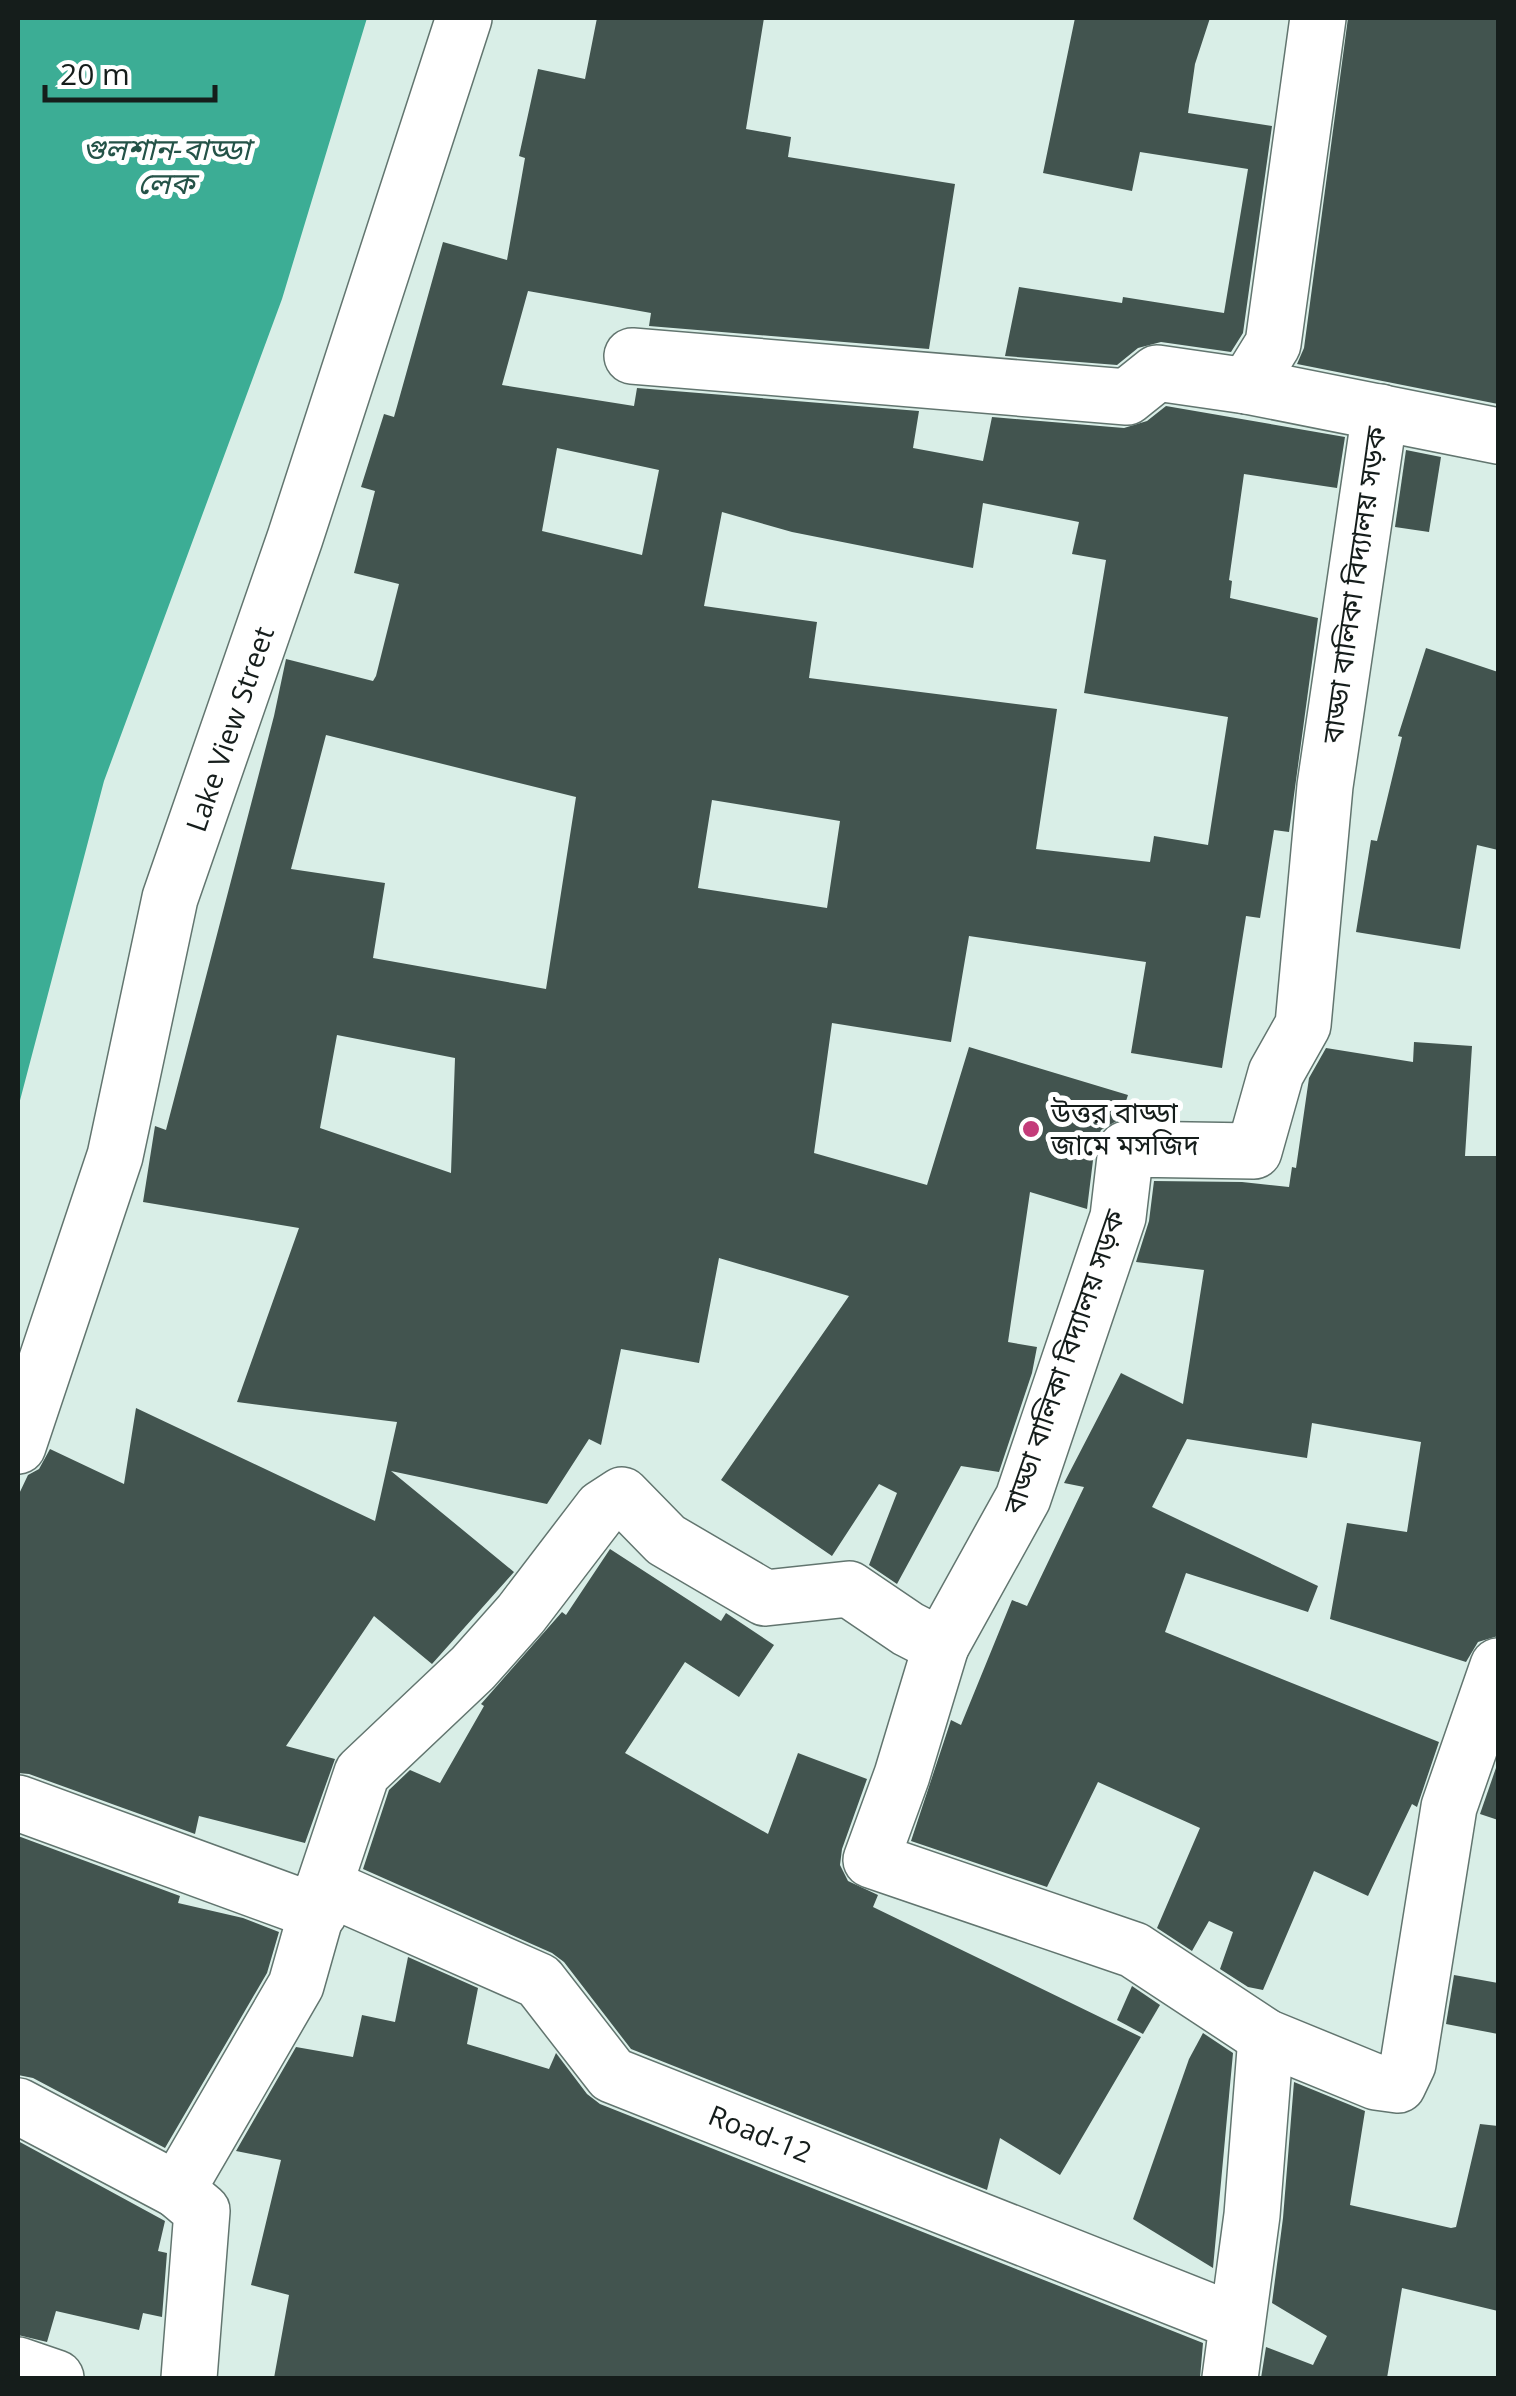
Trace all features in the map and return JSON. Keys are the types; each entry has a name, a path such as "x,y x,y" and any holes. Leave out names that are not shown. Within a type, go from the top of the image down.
{"street":[{"name":"Lake View Street","path":"18,1446 115,1156 170,898 301,520 464,18"},
{"path":"1247,386 1272,344 1318,18"},
{"name":"বাড্ডা বালিকা বিদ্যালয় সড়ক","path":"632,356 1127,397 1157,373 1247,386 1498,436"},
{"name":"বাড্ডা বালিকা বিদ্যালয় সড়ক","path":"942,1646 1022,1498 1118,1216 1126,1150 1254,1151 1276,1074 1303,1026 1325,786 1380,412"},
{"path":"178,2190 296,1986 362,1774 474,1668 602,1508 622,1495 666,1540 765,1598 849,1589 908,1629 942,1646 871,1860 1134,1950 1266,2037 1376,2082 1398,2085 1408,2064 1449,1807 1498,1666"},
{"name":"Road-12","path":"18,1803 322,1900 539,1981 612,2075 1236,2322"},
{"path":"1230,2378 1252,2215 1266,2037"},
{"path":"18,2106 178,2190 202,2211 189,2378"},
{"path":"18,2365 56,2378"}],"water":[{"name":"গুলশান-বাড্ডা লেক","path":"18,18 367,18 282,299 104,781 18,1108"}],"building":[{"path":"597,18 764,18 746,129 791,137 788,157 955,184 929,349 649,326 651,313 528,291 502,385 634,406 637,388 919,411 913,448 983,461 992,417 1124,428 1147,421 1166,406 1345,437 1337,488 1244,474 1229,580 1230,598 1318,618 1289,832 1274,830 1260,918 1246,916 1222,1068 1131,1053 1146,962 969,936 951,1042 832,1023 814,1153 927,1185 969,1047 1128,1095 1120,1119 1101,1130 1095,1144 1087,1209 1030,1192 1008,1342 1037,1347 999,1472 961,1466 897,1584 869,1565 897,1493 879,1484 832,1556 721,1480 849,1296 719,1258 699,1363 621,1349 601,1445 589,1439 547,1504 391,1471 514,1572 432,1664 374,1616 286,1746 335,1759 305,1843 199,1816 195,1834 18,1773 18,1496 28,1475 39,1469 50,1449 124,1484 136,1408 375,1521 397,1422 237,1402 299,1228 143,1202 155,1126 166,1130 286,659 373,681 376,676 399,584 354,573 375,491 361,487 384,414 394,417 443,242 507,260 525,158 519,156 538,69 585,79","holes":["557,448 659,470 642,555 542,531","983,503 1079,522 1072,554 1106,560 1084,693 1228,717 1208,845 1154,836 1150,862 1036,849 1057,709 809,678 817,622 704,606 722,512 792,532 973,568","326,735 576,797 546,989 373,958 385,883 291,869","712,800 840,821 827,908 698,888","337,1035 455,1058 451,1173 320,1128"]},
{"path":"1075,18 1210,18 1195,64 1188,113 1272,126 1243,333 1231,352 1161,342 1138,348 1117,365 1005,356 1019,287 1122,303 1123,297 1224,313 1248,169 1140,152 1132,191 1043,173"},
{"path":"1348,18 1498,18 1498,404 1297,364 1304,348"},
{"path":"1406,450 1441,457 1429,532 1395,527"},
{"path":"1426,648 1498,672 1498,850 1477,845 1460,949 1356,932 1371,840 1377,841 1402,737 1398,736"},
{"path":"1414,1042 1472,1046 1465,1156 1498,1156 1498,1636 1478,1642 1466,1662 1330,1619 1347,1523 1407,1532 1421,1442 1312,1423 1307,1458 1187,1439 1152,1507 1318,1586 1308,1612 1186,1573 1165,1632 1439,1742 1417,1807 1412,1804 1368,1896 1314,1871 1263,1990 1248,1987 1220,1969 1233,1932 1209,1921 1192,1951 1157,1928 1200,1828 1098,1782 1047,1887 911,1841 951,1720 961,1725 1012,1600 1027,1606 1084,1487 1064,1483 1121,1373 1183,1404 1204,1270 1136,1262 1149,1221 1154,1181 1289,1187 1292,1167 1296,1168 1309,1078 1326,1048 1413,1062"},
{"path":"610,1549 721,1621 726,1613 774,1645 739,1697 685,1662 625,1753 768,1834 798,1753 867,1779 840,1865 848,1881 878,1895 873,1907 1141,2037 1060,2175 1000,2138 987,2190 631,2049 564,1962 552,1953 363,1869 389,1790 410,1770 440,1783 484,1706 481,1704 562,1612 566,1615"},
{"path":"1498,1766 1498,1820 1480,1814"},
{"path":"18,1836 180,1896 178,1903 243,1918 279,1932 267,1973 165,2148 33,2078 18,2075"},
{"path":"408,1957 478,1988 467,2044 549,2069 556,2053 587,2094 600,2104 1203,2343 1200,2378 274,2378 289,2295 251,2285 281,2160 236,2151 296,2047 353,2057 362,2015 395,2022"},
{"path":"1454,1975 1498,1983 1498,2034 1446,2024"},
{"path":"1132,1986 1160,2005 1143,2034 1117,2020"},
{"path":"1203,2033 1233,2053 1213,2268 1133,2219 1189,2059"},
{"path":"1294,2082 1365,2111 1350,2205 1451,2228 1456,2227 1480,2124 1498,2126 1498,2311 1402,2288 1387,2378 1261,2378 1266,2347 1313,2365 1327,2336 1272,2303"},
{"path":"18,2141 165,2221 158,2251 167,2253 162,2317 143,2313 139,2330 56,2311 47,2342 18,2335"}],"place":[{"name":"উত্তর বাড্ডা জামে মসজিদ","path":"1031,1129"}]}
